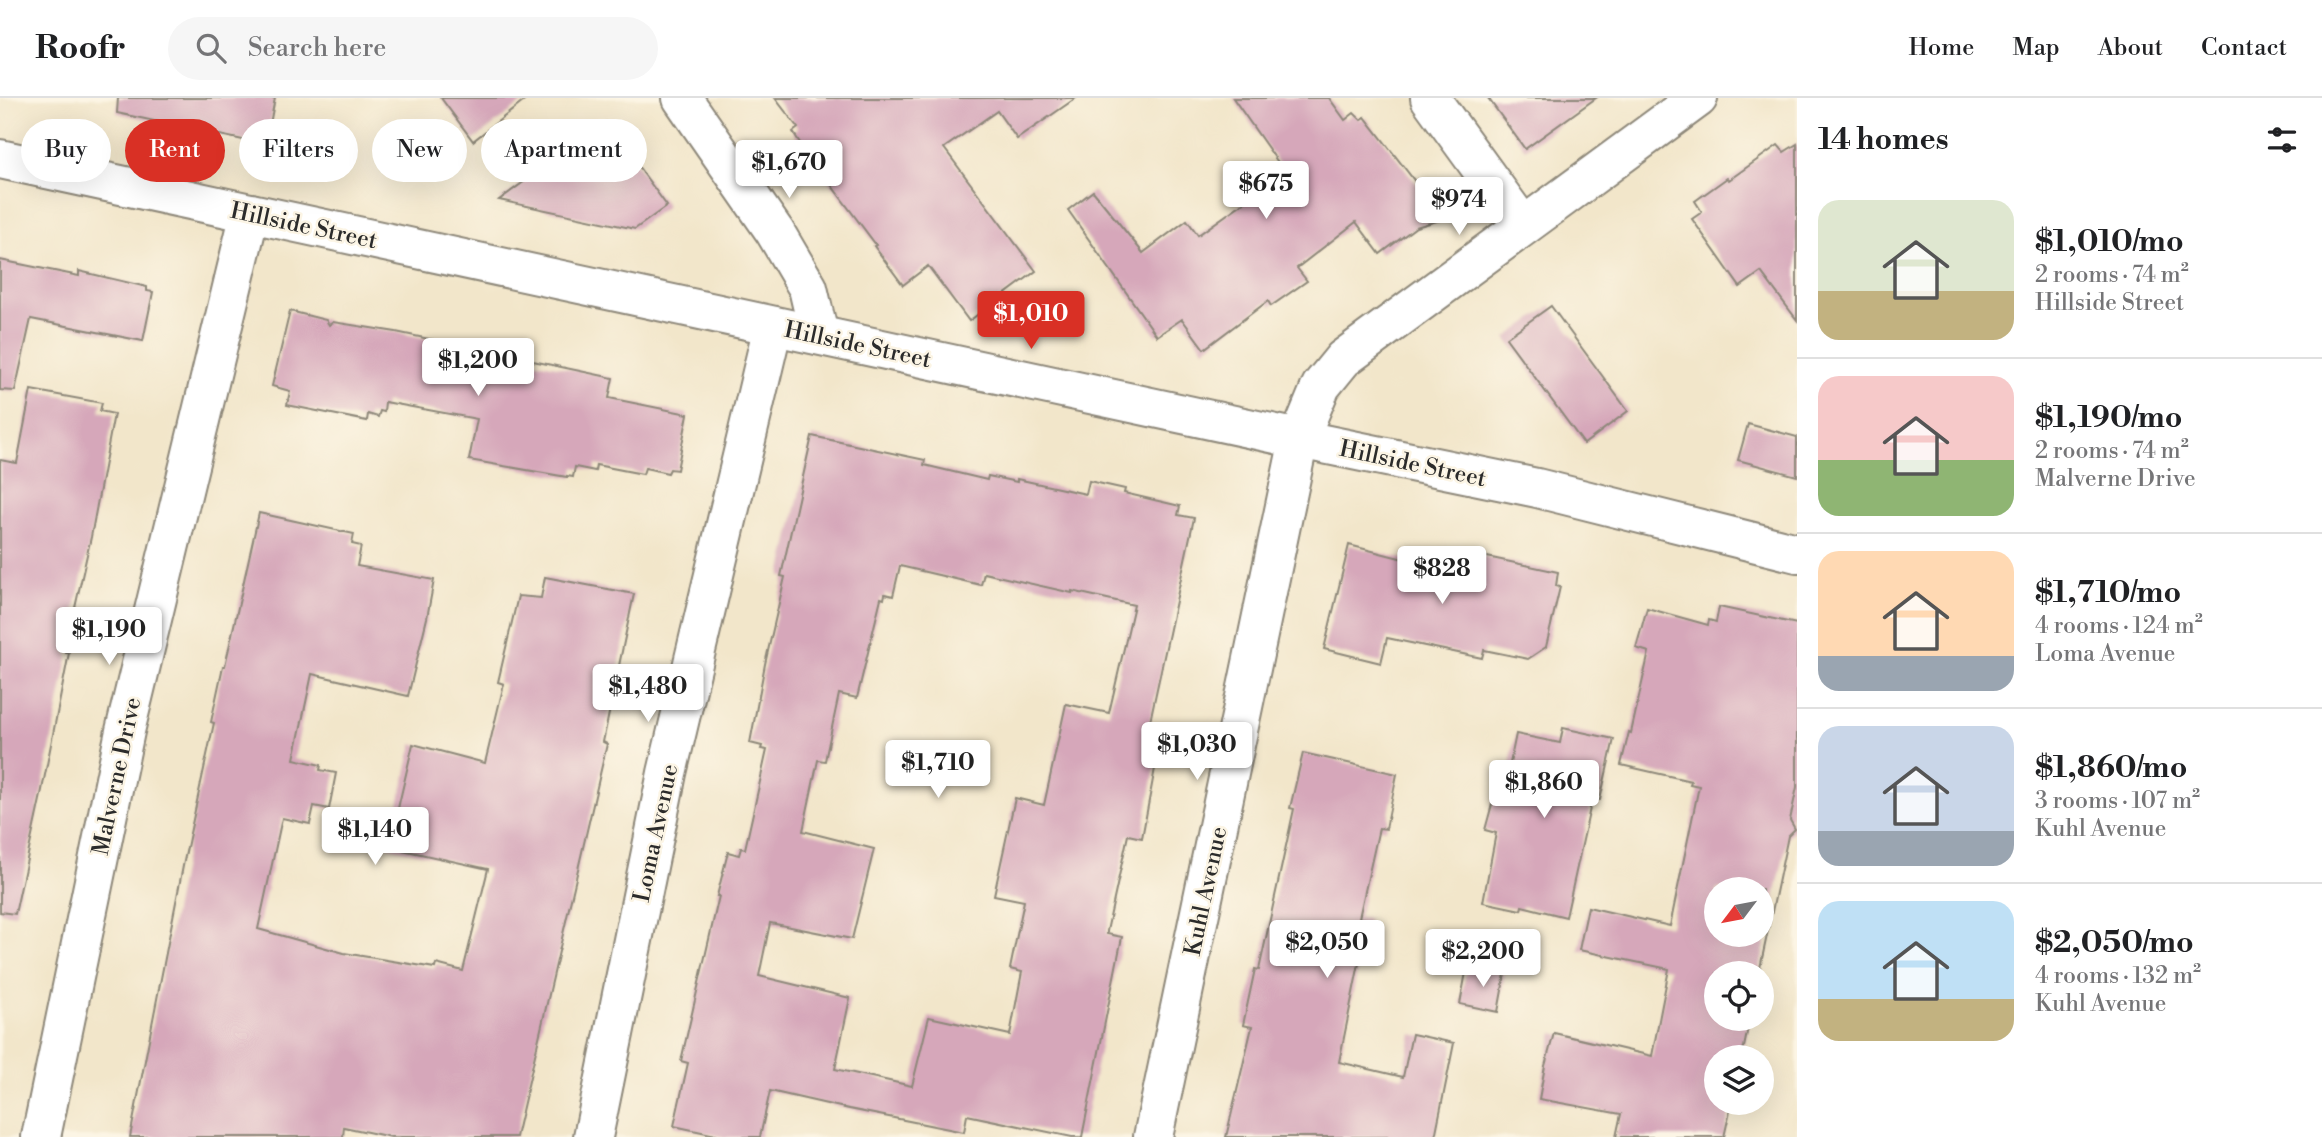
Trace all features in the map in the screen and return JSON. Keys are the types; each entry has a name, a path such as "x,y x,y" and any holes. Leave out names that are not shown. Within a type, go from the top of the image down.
{"street":[{"path":"682,98 775,232 808,288 819,335"},
{"path":"1430,98 1523,226"},
{"name":"Kuhl Avenue","path":"1153,1137 1299,439 1321,386 1343,359 1698,98"},
{"name":"Hillside Street","path":"0,159 1537,488 1797,553"},
{"name":"Malverne Drive","path":"41,1137 125,731 250,213"},
{"name":"Loma Avenue","path":"593,1137 667,774 773,326"}],"building":[{"path":"118,98 275,98 271,119 239,119 239,139 225,136 225,119 145,119 117,113"},
{"path":"441,98 528,98 501,119 481,119 481,135 473,141 467,133 467,119 457,119"},
{"path":"775,98 1076,98 1017,139 997,111 944,148 1036,271 969,321 928,266 903,285 802,146 793,132 798,128"},
{"path":"1233,98 1329,98 1345,120 1354,113 1361,120 1365,117 1444,219 1416,227 1380,254 1356,222 1297,268 1307,281 1271,306 1268,301 1204,349 1182,319 1157,336 1068,210 1093,191 1143,253 1187,220 1198,235 1281,176 1278,171 1282,168"},
{"path":"1488,98 1596,98 1525,149"},
{"path":"1797,144 1797,320 1761,272 1740,287 1692,219 1702,212 1695,201 1727,178 1729,180 1778,145 1784,152"},
{"path":"647,178 667,206 635,229 499,200 524,182 647,182"},
{"path":"0,260 79,276 79,271 147,287 147,291 153,292 143,341 31,319 15,391 0,390"},
{"path":"1551,306 1628,411 1584,444 1506,338"},
{"path":"290,311 326,320 329,325 333,322 396,332 613,378 609,398 688,414 677,470 670,469 668,473 645,468 643,474 596,465 595,471 575,467 573,477 567,477 469,460 477,419 385,402 384,412 380,411 378,417 368,414 367,421 287,405 290,391 272,386"},
{"path":"31,390 102,403 100,411 114,414 91,537 65,652 69,653 41,795 15,914 0,912 0,460 17,463"},
{"path":"1748,424 1797,437 1797,476 1738,460"},
{"path":"812,436 925,460 924,465 987,480 988,476 1017,482 1017,479 1086,494 1089,481 1125,489 1124,493 1180,506 1178,515 1194,518 1145,744 1159,747 1142,838 1128,835 1107,931 1107,934 1122,937 1082,1137 967,1115 964,1132 770,1091 760,1137 725,1137 674,1126 688,1063 681,1061 717,896 728,852 739,855 741,848 745,849 767,750 750,743 785,577 781,576","holes":["900,566 981,585 984,573 1134,605 1109,713 1066,704 1044,805 1015,798 994,895 1024,901 1010,969 1022,972 1010,1035 929,1017 912,1086 835,1069 850,998 759,976 770,923 852,939 874,849 803,831 818,760 825,761 839,694 857,698 881,598 884,599 885,594 893,596"]},
{"path":"259,513 354,534 352,544 361,546 357,566 434,580 408,696 312,674 294,759 321,765 320,770 336,773 329,809 314,806 310,824 282,818 258,929 344,953 435,968 436,964 463,971 488,869 389,847 413,744 485,763 504,684 498,682 518,596 541,598 545,577 634,594 603,742 607,744 516,1137 391,1137 344,1127 343,1137 130,1137 214,723 211,722"},
{"path":"1349,545 1454,572 1459,551 1558,572 1556,586 1560,587 1546,647 1528,659 1484,650 1482,658 1387,638 1381,663 1324,649"},
{"path":"1719,607 1797,624 1797,787 1790,820 1795,829 1788,836 1774,902 1774,877 1704,877 1704,947 1765,947 1762,961 1704,961 1704,1031 1747,1031 1744,1045 1704,1045 1704,1115 1729,1115 1724,1137 1616,1137 1621,1114 1539,1099 1554,1033 1652,1056 1669,969 1579,950 1588,907 1670,926 1699,786 1690,784 1691,781 1621,765 1649,652 1636,648 1647,608 1708,625 1709,620 1716,622"},
{"path":"1563,728 1614,739 1600,800 1592,799 1566,917 1522,906 1521,910 1483,902 1496,833 1485,830 1497,786 1505,788 1516,734 1560,743"},
{"path":"1303,753 1397,774 1386,829 1379,828 1359,918 1368,919 1339,1062 1403,1077 1412,1034 1454,1043 1435,1137 1226,1137 1252,1027 1243,1025 1255,969 1259,970 1294,809 1290,808"},
{"path":"1467,967 1505,974 1498,1012 1460,1004"}]}
